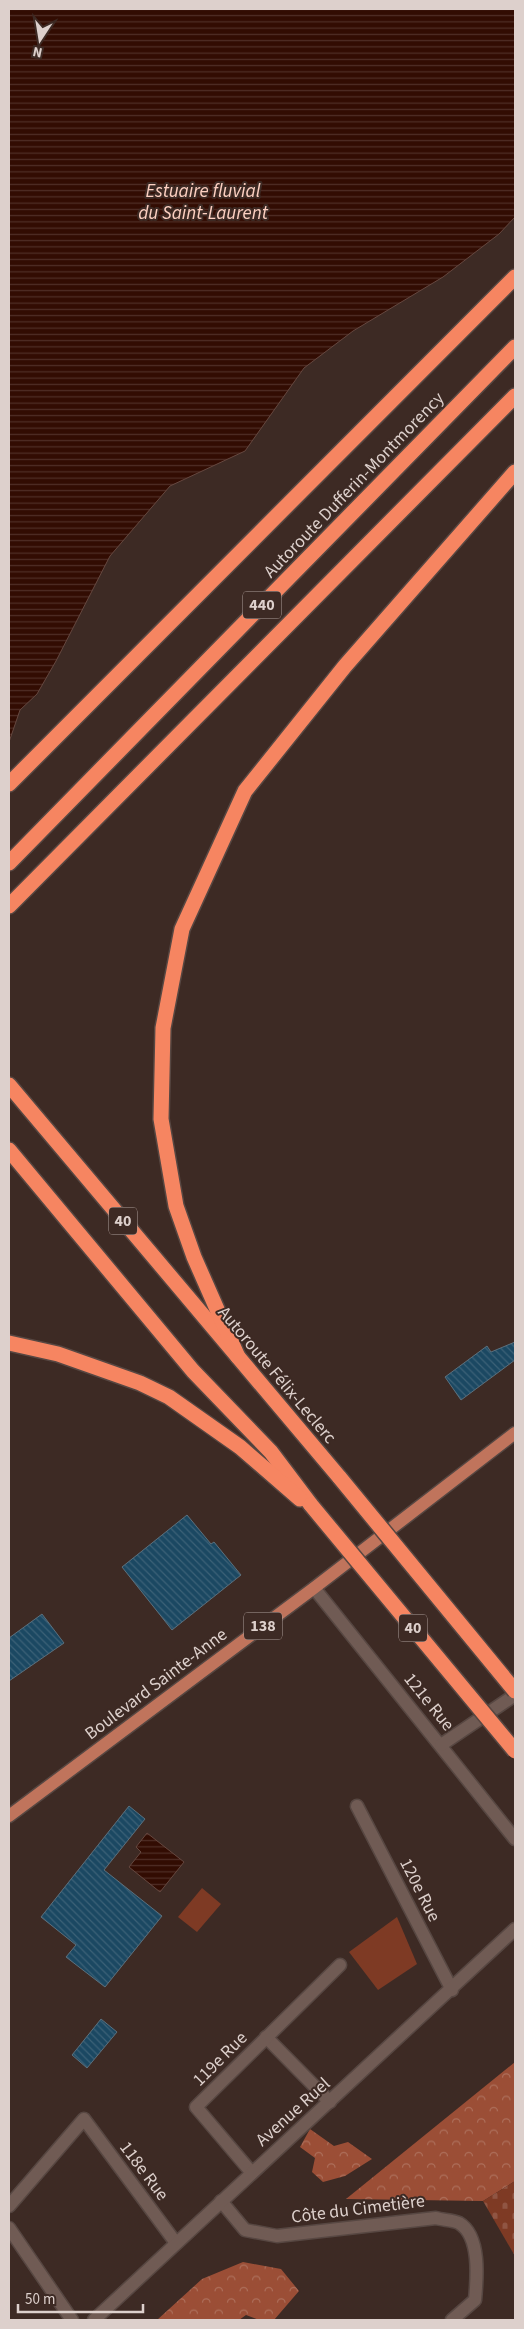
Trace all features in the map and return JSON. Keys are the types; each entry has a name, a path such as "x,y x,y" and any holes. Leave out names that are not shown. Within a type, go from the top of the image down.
{"highway":[{"path":"9,784 515,277"},
{"name":"Autoroute Dufferin-Montmorency","path":"9,863 515,347"},
{"name":"440","path":"9,906 515,396"},
{"path":"238,1357 194,1257 176,1206 161,1119 163,1028 182,929 245,791 345,666 515,472"},
{"name":"Autoroute Félix-Leclerc","path":"9,1084 340,1478 515,1693"},
{"path":"9,1150 193,1371 271,1452 311,1505"},
{"name":"40","path":"9,1343 58,1354 140,1383 169,1397 220,1432 265,1468 290,1493 311,1505 515,1751"}],"main road":[{"name":"Boulevard Sainte-Anne","path":"9,1816 314,1588 515,1433"}],"street":[{"name":"121e Rue","path":"314,1588 515,1838"},
{"path":"441,1745 515,1693"},
{"name":"120e Rue","path":"357,1806 452,1990"},
{"name":"Avenue Ruel","path":"94,2320 452,1990 515,1929"},
{"name":"119e Rue","path":"252,2173 196,2107 340,1965"},
{"name":"119e Rue","path":"266,2037 330,2102"},
{"name":"118e Rue","path":"9,2206 84,2119 176,2243"},
{"name":"Côte du Cimetière","path":"221,2201 245,2230 277,2236 436,2218 459,2224 473,2241 478,2274 475,2300 452,2320"},
{"path":"9,2228 72,2320"}],"green space":[{"path":"202,1888 221,1904 197,1932 178,1917"},
{"path":"397,1917 417,1964 378,1990 349,1952"},
{"path":"515,2062 515,2181 483,2201 346,2199"},
{"path":"310,2129 334,2146 348,2142 372,2159 345,2176 323,2182 312,2172 315,2158 300,2147"},
{"path":"515,2181 515,2256 483,2201"},
{"path":"243,2262 281,2269 299,2291 274,2320 259,2320 246,2315 239,2320 157,2320 202,2279"}],"water":[{"name":"Estuaire fluvial du Saint-Laurent","path":"9,9 515,9 515,217 499,234 443,277 353,331 304,368 245,451 170,486 110,556 37,694 20,710 9,742"},
{"path":"147,1833 184,1862 160,1892 129,1867 141,1852 136,1847"}],"building":[{"path":"515,1342 515,1360 461,1400 445,1377 487,1346 491,1352"},
{"path":"187,1515 211,1544 214,1542 241,1575 172,1630 122,1567"},
{"path":"42,1614 64,1643 9,1681 9,1638"},
{"path":"129,1806 145,1819 104,1870 162,1916 105,1987 66,1957 76,1945 41,1917"},
{"path":"101,2019 117,2032 87,2068 72,2055"}]}
